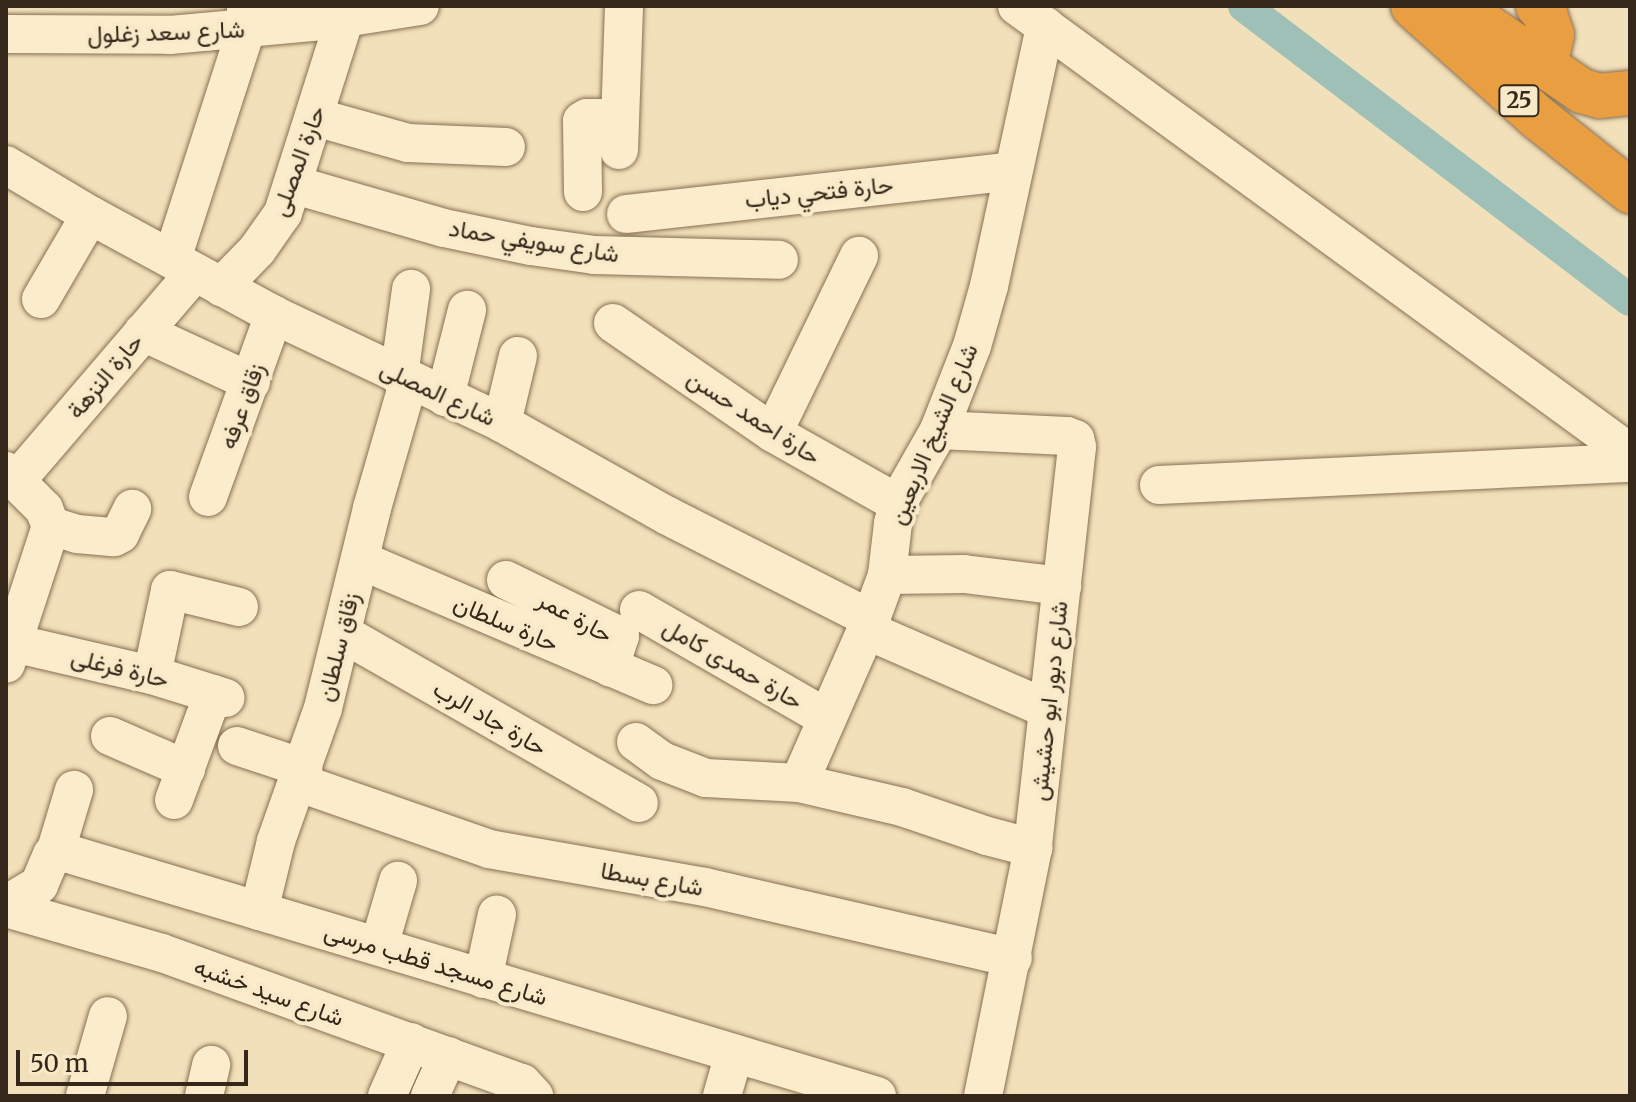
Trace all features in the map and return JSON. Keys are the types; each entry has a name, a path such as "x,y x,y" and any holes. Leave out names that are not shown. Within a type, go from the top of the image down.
{"highway":[{"name":"25","path":"1413,6 1537,117 1630,191"},
{"path":"1457,6 1582,91 1599,96 1630,93"},
{"path":"1538,6 1545,14 1552,35 1551,45 1540,64"}],"street":[{"name":"شارع سعد زغلول","path":"6,34 420,6"},
{"path":"583,192 582,121 587,118 619,134 624,6"},
{"name":"حارة المصلى","path":"196,273 271,232 295,185 351,13"},
{"path":"1031,16 1630,453"},
{"name":"شارع الشيخ الاربعين","path":"799,783 869,625 887,575 893,523 899,504 939,430 962,374 989,286 1013,171 1031,16"},
{"path":"196,273 246,18"},
{"path":"315,117 408,143 506,147"},
{"name":"شارع المصلى","path":"6,165 90,215 274,315 502,423 869,625 1048,709"},
{"name":"حارة فتحي دياب","path":"626,214 1013,171"},
{"name":"شارع سويفي حماد","path":"295,185 444,228 531,246 594,255 779,260"},
{"path":"41,299 90,215"},
{"path":"773,433 859,256"},
{"name":"حارة النزهة","path":"11,476 196,273"},
{"name":"زقاق سلطان","path":"259,911 276,841 300,775 360,560 404,378 411,289"},
{"path":"445,397 467,310"},
{"name":"زقاق عرفه","path":"208,497 274,315"},
{"name":"حارة احمد حسن","path":"613,323 773,433 899,504"},
{"path":"143,332 251,382"},
{"path":"502,423 518,356"},
{"name":"شارع دبور ابو حشيش","path":"939,430 1075,439 1077,447 1033,848 983,1096"},
{"path":"1159,485 1630,463"},
{"path":"10,654 51,526 48,514 11,476"},
{"path":"51,526 77,534 114,537 120,534 132,509"},
{"name":"حارة سلطان","path":"360,560 653,685"},
{"path":"887,575 964,574 1062,586"},
{"name":"حارة عمر","path":"506,580 620,636 610,667"},
{"path":"152,675 170,590 239,607"},
{"name":"حارة حمدى كامل","path":"639,610 827,718"},
{"name":"حارة جاد الرب","path":"342,633 639,803"},
{"name":"حارة فرغلى","path":"10,654 152,675 219,696 180,784 110,736"},
{"path":"636,742 662,761 706,778 799,783 902,807 1033,848"},
{"name":"شارع بسطا","path":"237,746 300,775 489,849 705,887 1013,958"},
{"path":"10,904 39,885 55,853 74,790"},
{"name":"شارع مسجد قطب مرسى","path":"55,853 379,946 877,1096"},
{"path":"379,946 398,881"},
{"name":"شارع سيد خشبه","path":"10,904 162,953 411,1042 528,1089"},
{"path":"483,979 497,914"},
{"path":"85,1096 108,1016"},
{"path":"387,1096 411,1042"},
{"path":"722,1096 734,1054"},
{"path":"430,1096 448,1056"}],"waterway":[{"path":"1244,6 1630,300"}]}
